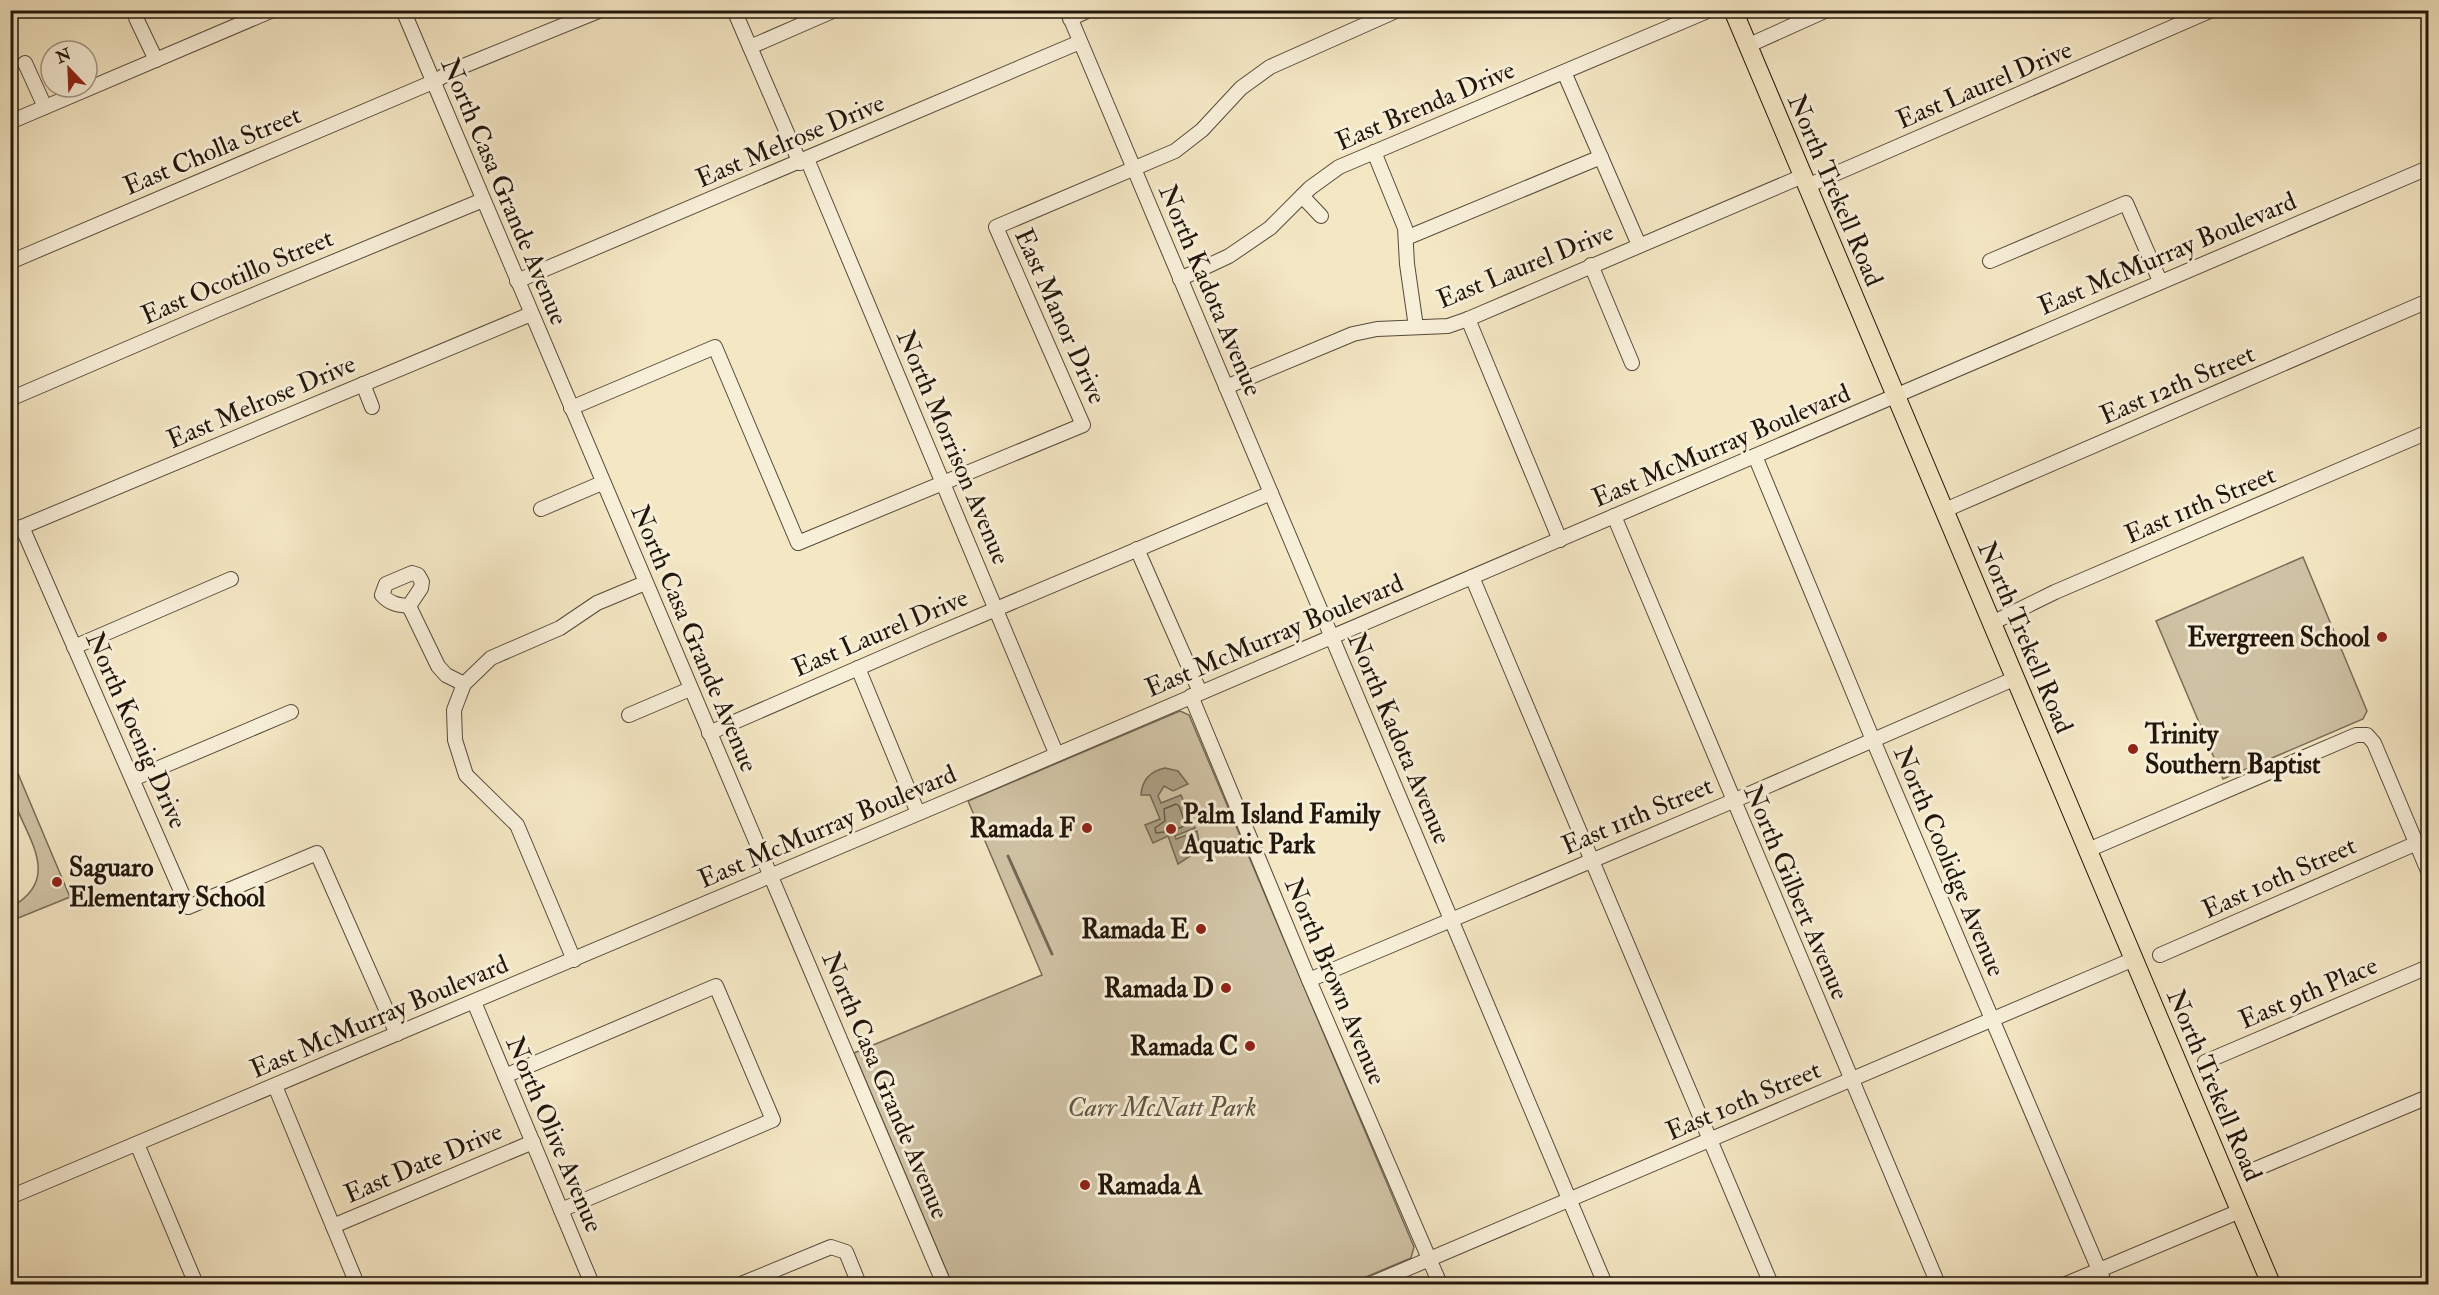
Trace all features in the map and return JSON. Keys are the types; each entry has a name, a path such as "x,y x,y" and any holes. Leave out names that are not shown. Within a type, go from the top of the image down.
{"main road":[{"name":"North Trekell Road","path":"1732,10 2271,1284"}],"street":[{"name":"North Casa Grande Avenue","path":"403,10 944,1284"},
{"name":"East Cholla Street","path":"10,262 433,82 456,69 601,10"},
{"name":"North Morrison Avenue","path":"735,10 943,483 1056,753"},
{"path":"750,47 835,10"},
{"path":"1068,15 1089,10"},
{"name":"East Manor Drive","path":"571,408 715,347 798,543 1083,425 996,227 1175,151 1202,130 1241,88 1270,67 1398,10"},
{"name":"East Brenda Drive","path":"1180,279 1229,256 1270,228 1302,196 1339,167 1710,10"},
{"path":"1748,46 1827,10"},
{"name":"East Laurel Drive","path":"1226,387 1353,334 1377,328 1448,326 1468,319 1639,245 1805,181 2212,10"},
{"path":"10,122 267,12"},
{"name":"North Kadota Avenue","path":"1068,15 1605,1284"},
{"path":"136,18 156,60"},
{"name":"East Melrose Drive","path":"517,281 1080,42"},
{"path":"25,63 45,107"},
{"path":"1564,72 1639,245"},
{"path":"1374,152 1406,228 1407,264 1416,327"},
{"path":"1406,238 1601,157"},
{"name":"East McMurray Boulevard","path":"10,1197 574,960 2428,168"},
{"path":"1302,196 1321,216"},
{"name":"East Ocotillo Street","path":"10,399 483,200"},
{"path":"1990,261 2126,203 2160,281"},
{"path":"1591,266 1632,363"},
{"name":"East 12th Street","path":"1945,510 2428,301"},
{"name":"East Melrose Drive","path":"16,530 531,314"},
{"path":"1468,319 1560,540"},
{"path":"363,384 372,407"},
{"name":"East 11th Street","path":"1992,623 2055,592 2428,432"},
{"name":"North Coolidge Avenue","path":"1755,456 1873,740 2105,1284"},
{"path":"541,509 602,483"},
{"name":"East Laurel Drive","path":"709,733 1137,549 1271,494"},
{"name":"North Gilbert Avenue","path":"1614,516 1938,1284"},
{"name":"North Koenig Drive","path":"16,530 74,647 188,907 317,853 398,1034"},
{"name":"North Brown Avenue","path":"1137,549 1309,980 1440,1284"},
{"path":"1472,577 1771,1284"},
{"path":"74,647 231,579"},
{"path":"574,960 517,825 466,776 454,740 454,710 464,684 491,658 560,628 597,603 645,583"},
{"path":"409,606 438,666 446,675 464,684"},
{"path":"858,668 918,813"},
{"name":"East 11th Street","path":"1309,980 1733,801 2016,678"},
{"path":"629,715 690,689"},
{"path":"133,779 291,712"},
{"path":"2088,850 2356,735 2367,735 2374,742 2428,871"},
{"name":"East 10th Street","path":"2160,955 2416,843"},
{"name":"East 10th Street","path":"1371,1284 2134,959"},
{"name":"East 9th Place","path":"2205,1062 2428,967"},
{"path":"505,1076 716,986 773,1120 561,1210"},
{"name":"North Olive Avenue","path":"474,1002 592,1284"},
{"path":"275,1086 357,1284"},
{"path":"2251,1171 2428,1096"},
{"name":"East Date Drive","path":"333,1226 532,1142"},
{"path":"136,1144 196,1284"},
{"path":"2066,1284 2240,1211"},
{"path":"741,1284 831,1247 846,1252 859,1284"}],"green space":[{"path":"2303,557 2367,711 2363,719 2223,779 2156,621"},
{"name":"Carr McNatt Park","path":"1180,711 1189,715 1414,1247 1411,1258 1349,1284 952,1284 854,1053 1042,975 968,801"},
{"path":"11,757 70,897 11,921 11,907 28,895 36,881 38,867 30,836 11,790 9,778"}],"water":[{"path":"1165,768 1178,771 1188,784 1173,791 1164,786 1158,796 1161,803 1181,795 1195,828 1175,836 1176,839 1197,831 1199,842 1195,853 1178,864 1168,836 1153,843 1145,825 1160,819 1150,795 1141,795 1143,785 1155,771"}],"waterway":[{"path":"1008,856 1052,954"}],"place":[{"name":"Evergreen School","path":"2382,637"},
{"name":"Trinity Southern Baptist","path":"2133,749"},
{"name":"Ramada F","path":"1087,828"},
{"name":"Palm Island Family Aquatic Park","path":"1171,829"},
{"name":"Saguaro Elementary School","path":"57,882"},
{"name":"Ramada E","path":"1201,929"},
{"name":"Ramada D","path":"1226,988"},
{"name":"Ramada C","path":"1250,1046"},
{"name":"Ramada A","path":"1085,1185"}]}
